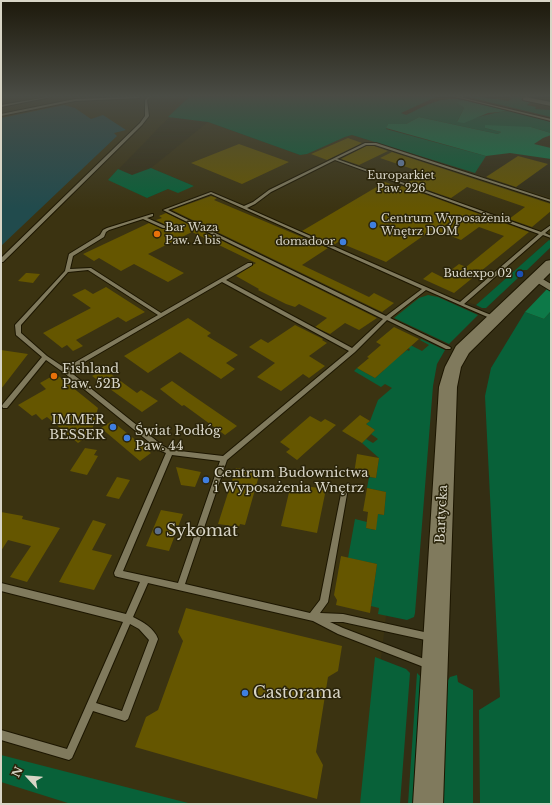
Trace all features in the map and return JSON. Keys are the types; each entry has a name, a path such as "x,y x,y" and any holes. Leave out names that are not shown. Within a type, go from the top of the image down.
{"street":[{"name":"Bartycka","path":"428,804 448,387 453,367 462,350 494,318 544,283 551,264"}],"lane":[{"path":"1,261 130,135"},
{"path":"243,208 254,203 270,191 365,144 375,144 551,201"},
{"path":"334,160 551,237"},
{"path":"448,348 165,210 211,193 425,289 494,318"},
{"path":"152,215 104,231 102,236 71,255 67,271 18,325 18,334 161,448 170,452 224,459"},
{"path":"144,218 164,227"},
{"path":"462,304 551,226"},
{"path":"65,371 250,264"},
{"path":"67,271 89,269 161,315"},
{"path":"222,280 353,351"},
{"path":"180,587 224,459 353,351 387,318 425,289"},
{"path":"5,406 46,357"},
{"path":"170,452 118,573 312,617 343,618 436,638"},
{"path":"312,617 324,602 344,494"},
{"path":"1,735 69,755 145,580"},
{"path":"1,587 128,619 142,626 154,639 125,716 90,706"},
{"path":"312,617 341,631 434,667"}],"shaded area":[{"name":"Centrum Budownictwa i Wyposażenia Wnętrz","path":"1,135 152,135 109,179 147,198 168,189 194,186 151,168 192,135 243,135 300,155 352,135 551,198 551,238 476,305 457,299 450,299 446,301 433,296 394,318 433,337 429,344 399,505 364,804 1,804"}],"green space":[{"path":"243,135 407,135 486,156 475,173 352,135 307,154 300,155"},
{"path":"409,135 551,135 534,144 551,148 551,159 510,153 486,156"},
{"path":"151,168 194,186 178,193 168,189 147,198 108,180 118,169 132,175"},
{"path":"549,240 551,241 551,247 527,270 523,270 517,275 519,277 486,308 476,305"},
{"path":"547,289 551,291 551,311 544,319 525,312"},
{"path":"428,295 438,297 478,315 449,344 394,318 419,298"},
{"path":"551,311 551,804 480,804 479,710 500,697 485,396 491,368 525,312 544,319"},
{"path":"387,333 422,351 429,345 420,340 421,339 445,350 437,364 433,386 415,613 414,617 407,620 378,614 379,608 371,606 377,564 348,558 355,519 367,522 366,528 375,530 378,514 384,515 386,492 367,488 369,477 376,478 379,458 362,443 366,439 373,443 378,439 371,434 375,430 366,424 370,421 378,400 392,388 385,384 381,387 354,371 357,368 375,378 388,364 407,350 409,351 410,349 384,336"},
{"path":"375,657 406,669 410,673 400,804 360,804"},
{"path":"417,673 420,676 424,688 418,804 408,804"},
{"path":"457,675 458,682 473,690 473,804 442,804 445,685 450,677"},
{"path":"1,755 192,804 71,804 1,782"}],"water":[{"path":"1,135 116,135 117,136 1,246"}],"building":[{"path":"348,138 362,143 327,160 311,154"},
{"path":"239,144 289,162 242,184 191,163"},
{"path":"366,146 374,146 388,151 359,165 341,159"},
{"path":"392,152 551,204 551,211 532,227 509,219 525,207 467,187 451,198 407,183 424,173 380,158"},
{"path":"518,156 548,164 516,187 486,177"},
{"path":"385,182 399,187 402,186 529,232 454,293 423,279 432,272 442,277 459,264 466,267 504,236 479,227 461,240 433,229 386,262 338,242 334,245 302,231"},
{"path":"211,196 217,198 214,200 328,248 302,265 369,297 374,293 394,303 382,312 172,210"},
{"path":"166,213 377,318 359,330 345,323 330,334 315,327 327,318 299,304 295,307 286,304 258,290 259,289 236,276 256,263 192,232 148,254 184,273 168,282 134,264 121,271 99,258 94,261 83,254 149,223 162,229 166,229 166,225 156,220 162,218 159,216"},
{"path":"26,273 40,274 33,283 18,281"},
{"path":"106,287 145,312 126,322 118,317 76,340 83,346 73,351 67,345 62,348 43,333 91,308 72,295 85,289 93,294"},
{"path":"188,318 211,333 207,336 238,355 226,363 235,369 221,379 180,352 148,373 124,356"},
{"path":"295,325 323,339 322,340 327,343 309,356 325,366 309,378 303,374 281,391 257,377 275,363 249,347 261,339 268,343"},
{"path":"394,327 419,339 375,378 357,368 381,345 376,342"},
{"path":"1,350 28,354 1,389"},
{"path":"104,369 137,393 141,390 158,401 142,412 92,376"},
{"path":"56,374 98,408 91,434 78,443 47,417 42,420 36,414 32,416 18,405 46,389 40,383"},
{"path":"172,381 237,426 225,435 184,405 182,406 160,389"},
{"path":"360,415 370,421 366,424 375,430 362,443 342,431"},
{"path":"310,416 321,422 325,419 336,425 297,460 286,452 290,449 280,442"},
{"path":"112,421 151,453 140,461 101,428"},
{"path":"85,448 97,450 94,455 98,456 87,475 70,471"},
{"path":"357,454 379,458 376,478 354,474"},
{"path":"176,467 201,472 195,487 181,485"},
{"path":"236,468 260,472 245,525 240,524 239,527 218,524"},
{"path":"117,477 130,480 119,499 106,496"},
{"path":"291,484 326,489 317,533 281,526"},
{"path":"367,488 386,492 384,515 378,514 376,530 366,528 368,512 363,511"},
{"path":"161,510 183,514 169,551 146,546"},
{"path":"1,512 23,516 22,519 60,528 27,582 10,577 31,546 8,540 1,551"},
{"path":"93,520 106,524 92,550 112,555 94,590 59,582"},
{"path":"341,556 377,564 370,613 336,605 337,600 334,595"},
{"name":"Castorama","path":"186,608 342,646 338,671 328,677 316,752 323,765 317,799 135,747 146,717 158,710 183,641 178,632"}],"place":[{"name":"Europarkiet Paw. 226","path":"401,163"},
{"name":"Centrum Wyposażenia Wnętrz DOM","path":"373,225"},
{"name":"Bar Waza Paw. A bis","path":"157,234"},
{"name":"domadoor","path":"343,242"},
{"name":"Budexpo 02","path":"520,274"},
{"name":"Fishland Paw. 52B","path":"54,376"},
{"name":"IMMER BESSER","path":"113,427"},
{"name":"Świat Podłóg Paw. 44","path":"127,438"},
{"name":"Centrum Budownictwa i Wyposażenia Wnętrz","path":"206,480"},
{"name":"Sykomat","path":"158,531"},
{"name":"Castorama","path":"245,693"}]}
